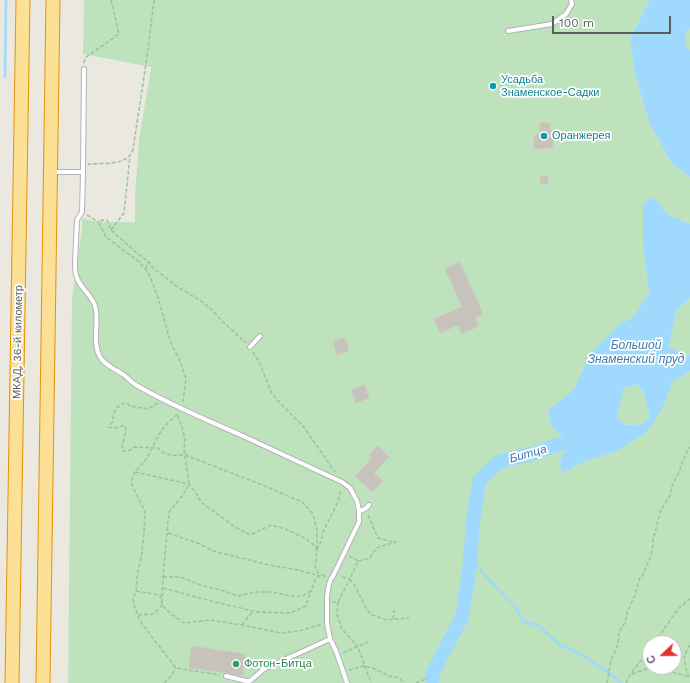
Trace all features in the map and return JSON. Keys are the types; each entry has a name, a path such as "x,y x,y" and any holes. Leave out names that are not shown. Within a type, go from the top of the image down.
{"highway":[{"name":"МКАД, 36-й километр","path":"12,683 23,0"},
{"path":"43,683 53,0"}],"lane":[{"path":"508,31 552,24 566,14 572,4 571,0"},
{"path":"84,69 82,212 77,220 75,269 78,280 90,295 96,307 96,344 98,352 106,364 125,376 134,384 163,400 240,434 342,482 350,488 357,501 359,522 331,579 326,602 327,623 330,640 336,651 347,683"},
{"path":"50,172 83,172"},
{"path":"250,347 260,336"},
{"path":"359,511 365,509 369,505"},
{"path":"226,676 250,681 264,669 330,640"}],"path":[{"path":"84,69 85,58 119,34 111,0"},
{"path":"111,230 124,213 130,156 133,149 154,0"},
{"path":"83,172 89,164 123,161 130,156"},
{"path":"82,212 99,223 103,220 107,220 111,230 138,254 178,287 201,301 212,310 250,347 260,363 271,392 303,426 342,482 338,502 324,530 317,550"},
{"path":"146,270 148,261"},
{"path":"163,400 148,409 130,406 128,403 124,403 115,410 112,418 113,420 109,427 117,428 123,425 126,426 127,428 122,444 123,451 134,447 158,448 163,454 172,456 185,455 302,502 313,514 317,530 315,567 320,576"},
{"path":"177,414 185,440 184,449 189,484 201,502 235,528 250,535 271,526 285,529 303,537 313,544 317,550"},
{"path":"607,683 611,660 618,644 619,632 627,615 626,612 635,595 640,577 642,576 650,558 660,512 671,494 673,482 690,447"},
{"path":"135,472 189,484"},
{"path":"138,615 152,614 162,605 169,512 183,495 189,484"},
{"path":"344,554 358,561 370,558 376,548 396,542 378,538 365,509"},
{"path":"167,533 200,544 213,551 269,565 298,570 320,576 322,575 331,579"},
{"path":"358,561 338,602 337,615 342,629 358,647 371,683"},
{"path":"334,574 350,579 367,610 372,615 387,620 409,618"},
{"path":"163,588 257,612 290,613 306,606 316,578 320,576"},
{"path":"163,577 180,577 203,586 222,590 239,596 254,592 273,592 290,596 302,596 311,591 312,588"},
{"path":"226,676 176,668 152,637 138,615 134,605 136,591 160,595 162,605 171,614 184,623 210,620 281,633 299,631 327,623"},
{"path":"660,635 679,608 690,599"},
{"path":"326,602 338,602"},
{"path":"393,619 394,610"},
{"path":"242,625 252,611"},
{"path":"337,655 368,642"},
{"path":"689,677 684,656 690,645"},
{"path":"626,683 642,659"},
{"path":"343,671 364,666 398,678 404,683"},
{"path":"164,683 176,668"},
{"path":"630,675 642,671"},
{"path":"416,683 428,678"}],"green space":[{"path":"84,0 649,0 630,39 635,74 649,122 671,163 690,177 690,224 667,214 654,198 643,246 649,293 633,317 617,326 592,352 573,390 548,410 551,427 570,440 560,460 562,472 584,462 617,451 664,405 672,382 690,371 690,683 68,683 72,299 82,228 82,218 99,222 135,222 135,196 139,140 151,67 83,54"},
{"path":"690,29 690,50 687,47 685,40 685,32"},
{"path":"690,298 690,354 687,356 669,348 676,311"},
{"path":"636,384 644,393 650,417 642,424 626,425 617,417 624,388"}],"water":[{"path":"649,0 690,0 690,29 685,32 685,40 687,47 690,50 690,177 671,163 649,122 635,74 630,39"},
{"name":"Большой Знаменский пруд","path":"654,197 667,214 690,224 690,298 676,311 669,347 687,356 690,354 690,371 672,382 664,405 647,432 617,451 584,462 561,473 560,460 570,440 551,427 548,410 573,390 592,352 617,326 633,317 649,293 643,246 643,203","holes":["636,384 644,393 650,417 642,424 626,425 617,417 624,388"]}],"building":[{"name":"Оранжерея","path":"540,123 550,123 550,130 555,130 555,137 553,137 553,148 534,149 534,135 540,135"},
{"path":"547,176 549,183 541,184 540,177"},
{"path":"460,262 483,314 475,318 479,326 462,334 458,325 440,333 434,319 462,307 445,269"},
{"path":"345,338 349,351 337,355 333,342"},
{"path":"365,385 369,398 356,403 351,390"},
{"path":"378,446 389,457 374,473 383,481 372,492 355,476 372,458 369,455"},
{"name":"Фотон-Битца","path":"192,646 245,654 243,675 189,668"}],"waterway":[{"path":"5,77 6,0"},
{"name":"Битца","path":"432,683 432,674 462,617 469,571 473,523 479,481 498,462 538,452 570,440 580,425"},
{"path":"470,558 517,609 523,622 538,625 560,645 582,655 622,683"}],"place":[{"name":"Усадьба Знаменское-Садки","path":"493,86"},
{"name":"Оранжерея","path":"544,136"},
{"name":"Фотон-Битца","path":"236,664"}]}
